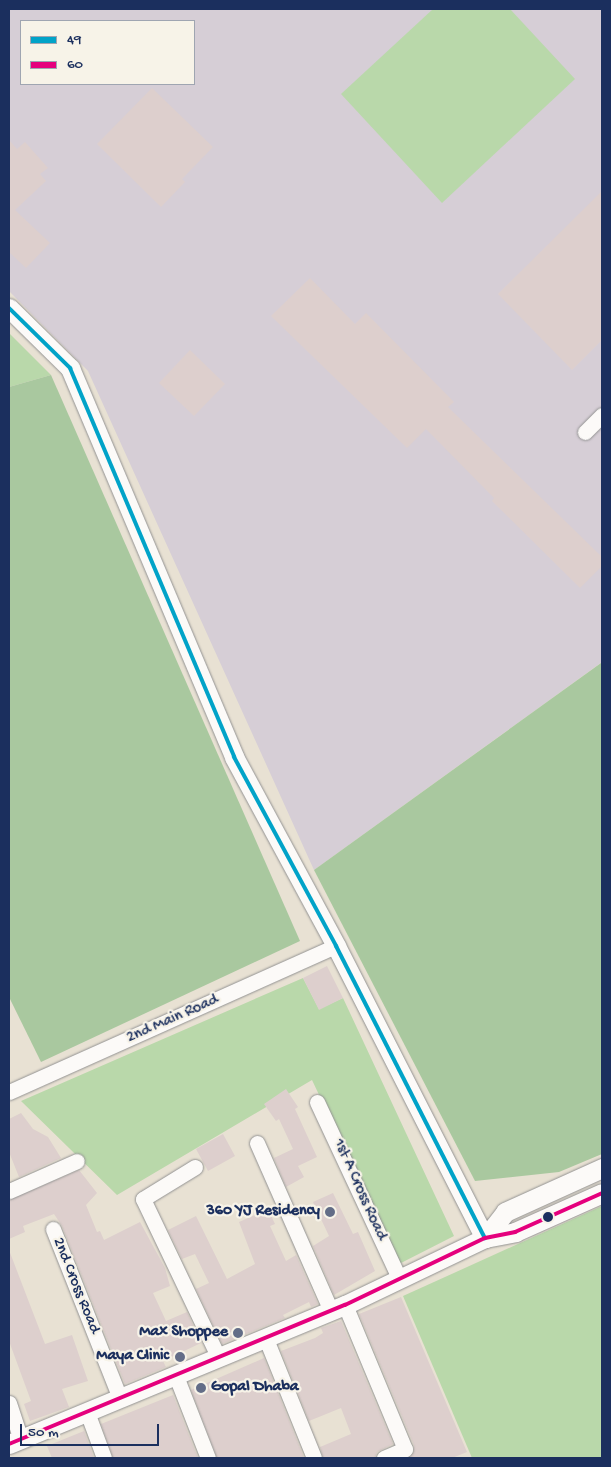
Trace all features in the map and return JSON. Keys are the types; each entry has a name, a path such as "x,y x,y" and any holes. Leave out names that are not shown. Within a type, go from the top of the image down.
{"street":[{"path":"9,308 70,368 234,758 336,946 485,1238"},
{"path":"585,432 602,414"},
{"name":"2nd Main Road","path":"11,1088 336,946"},
{"name":"1st A Cross Road","path":"317,1102 400,1280"},
{"path":"257,1143 405,1449 384,1458"},
{"path":"11,1185 77,1161"},
{"path":"195,1167 143,1199 219,1358"},
{"path":"485,1238 505,1212 602,1168"},
{"path":"9,1403 15,1441 338,1308 485,1238 515,1232 602,1193"},
{"name":"2nd Cross Road","path":"53,1229 120,1398"},
{"path":"266,1339 314,1458"},
{"path":"176,1376 208,1458"},
{"path":"87,1412 104,1458"}],"shaded area":[{"path":"9,9 602,9 602,662 314,870 88,371 9,291"}],"green space":[{"path":"433,9 510,9 575,79 442,203 341,94"},
{"path":"9,333 51,375 9,387"},
{"path":"51,375 300,941 41,1062 9,997 9,387"},
{"path":"601,663 602,1154 559,1172 475,1181 314,870"},
{"path":"303,978 319,1009 343,998 454,1236 399,1264 312,1080 117,1195 21,1101"},
{"path":"602,1206 602,1458 472,1458 403,1296"}],"building":[{"path":"152,88 213,147 182,179 185,182 161,207 97,144"},
{"path":"9,140 17,149 25,142 48,168 40,174 46,181 15,210 50,243 26,268 9,252"},
{"path":"602,191 602,340 572,370 498,294"},
{"path":"310,278 355,324 366,313 454,402 448,407 602,557 602,566 580,588 492,501 494,498 426,429 407,448 271,316"},
{"path":"190,350 225,384 194,416 159,383"},
{"path":"327,966 343,998 319,1010 303,978"},
{"path":"286,1089 298,1107 295,1109 317,1157 298,1166 304,1177 286,1187 274,1158 293,1149 279,1119 276,1121 264,1104"},
{"path":"21,1113 33,1129 48,1137 61,1158 19,1177 9,1152 9,1119"},
{"path":"223,1134 235,1156 208,1171 196,1149"},
{"path":"79,1170 97,1193 86,1205 97,1232 100,1231 104,1240 140,1222 165,1268 170,1286 153,1293 166,1321 187,1312 201,1343 163,1361 166,1367 125,1384 62,1226 54,1214 23,1226 25,1232 9,1239 9,1200"},
{"path":"333,1193 353,1234 358,1232 375,1271 334,1295 313,1246 329,1236 313,1202"},
{"path":"268,1209 275,1224 270,1226 286,1261 296,1255 318,1304 311,1307 309,1302 283,1315 285,1318 222,1344 196,1289 209,1283 195,1254 182,1259 168,1230 196,1216 227,1279 255,1264 239,1222"},
{"path":"9,1250 45,1344 72,1335 88,1381 62,1389 69,1407 30,1421 24,1404 31,1401 9,1341"},
{"path":"401,1297 467,1452 452,1458 407,1458 413,1454 414,1445 359,1314"},
{"path":"341,1321 393,1444 377,1452 375,1458 323,1458 320,1447 351,1434 341,1408 309,1421 281,1351 315,1338 323,1333 321,1328"},
{"path":"264,1358 304,1458 217,1458 191,1390"},
{"path":"173,1395 198,1458 113,1458 101,1424"},
{"path":"84,1431 94,1458 52,1458 47,1446"}],"transit line":[{"name":"49","path":"9,308 70,368 234,757 336,946 485,1238"},
{"name":"60","path":"9,1444 345,1305 485,1238 515,1232 602,1193"}],"place":[{"name":"360 YJ Residency","path":"330,1212"},
{"name":"Max Shoppee","path":"238,1333"},
{"name":"Maya Clinic","path":"180,1357"},
{"name":"Gopal Dhaba","path":"201,1388"}]}
